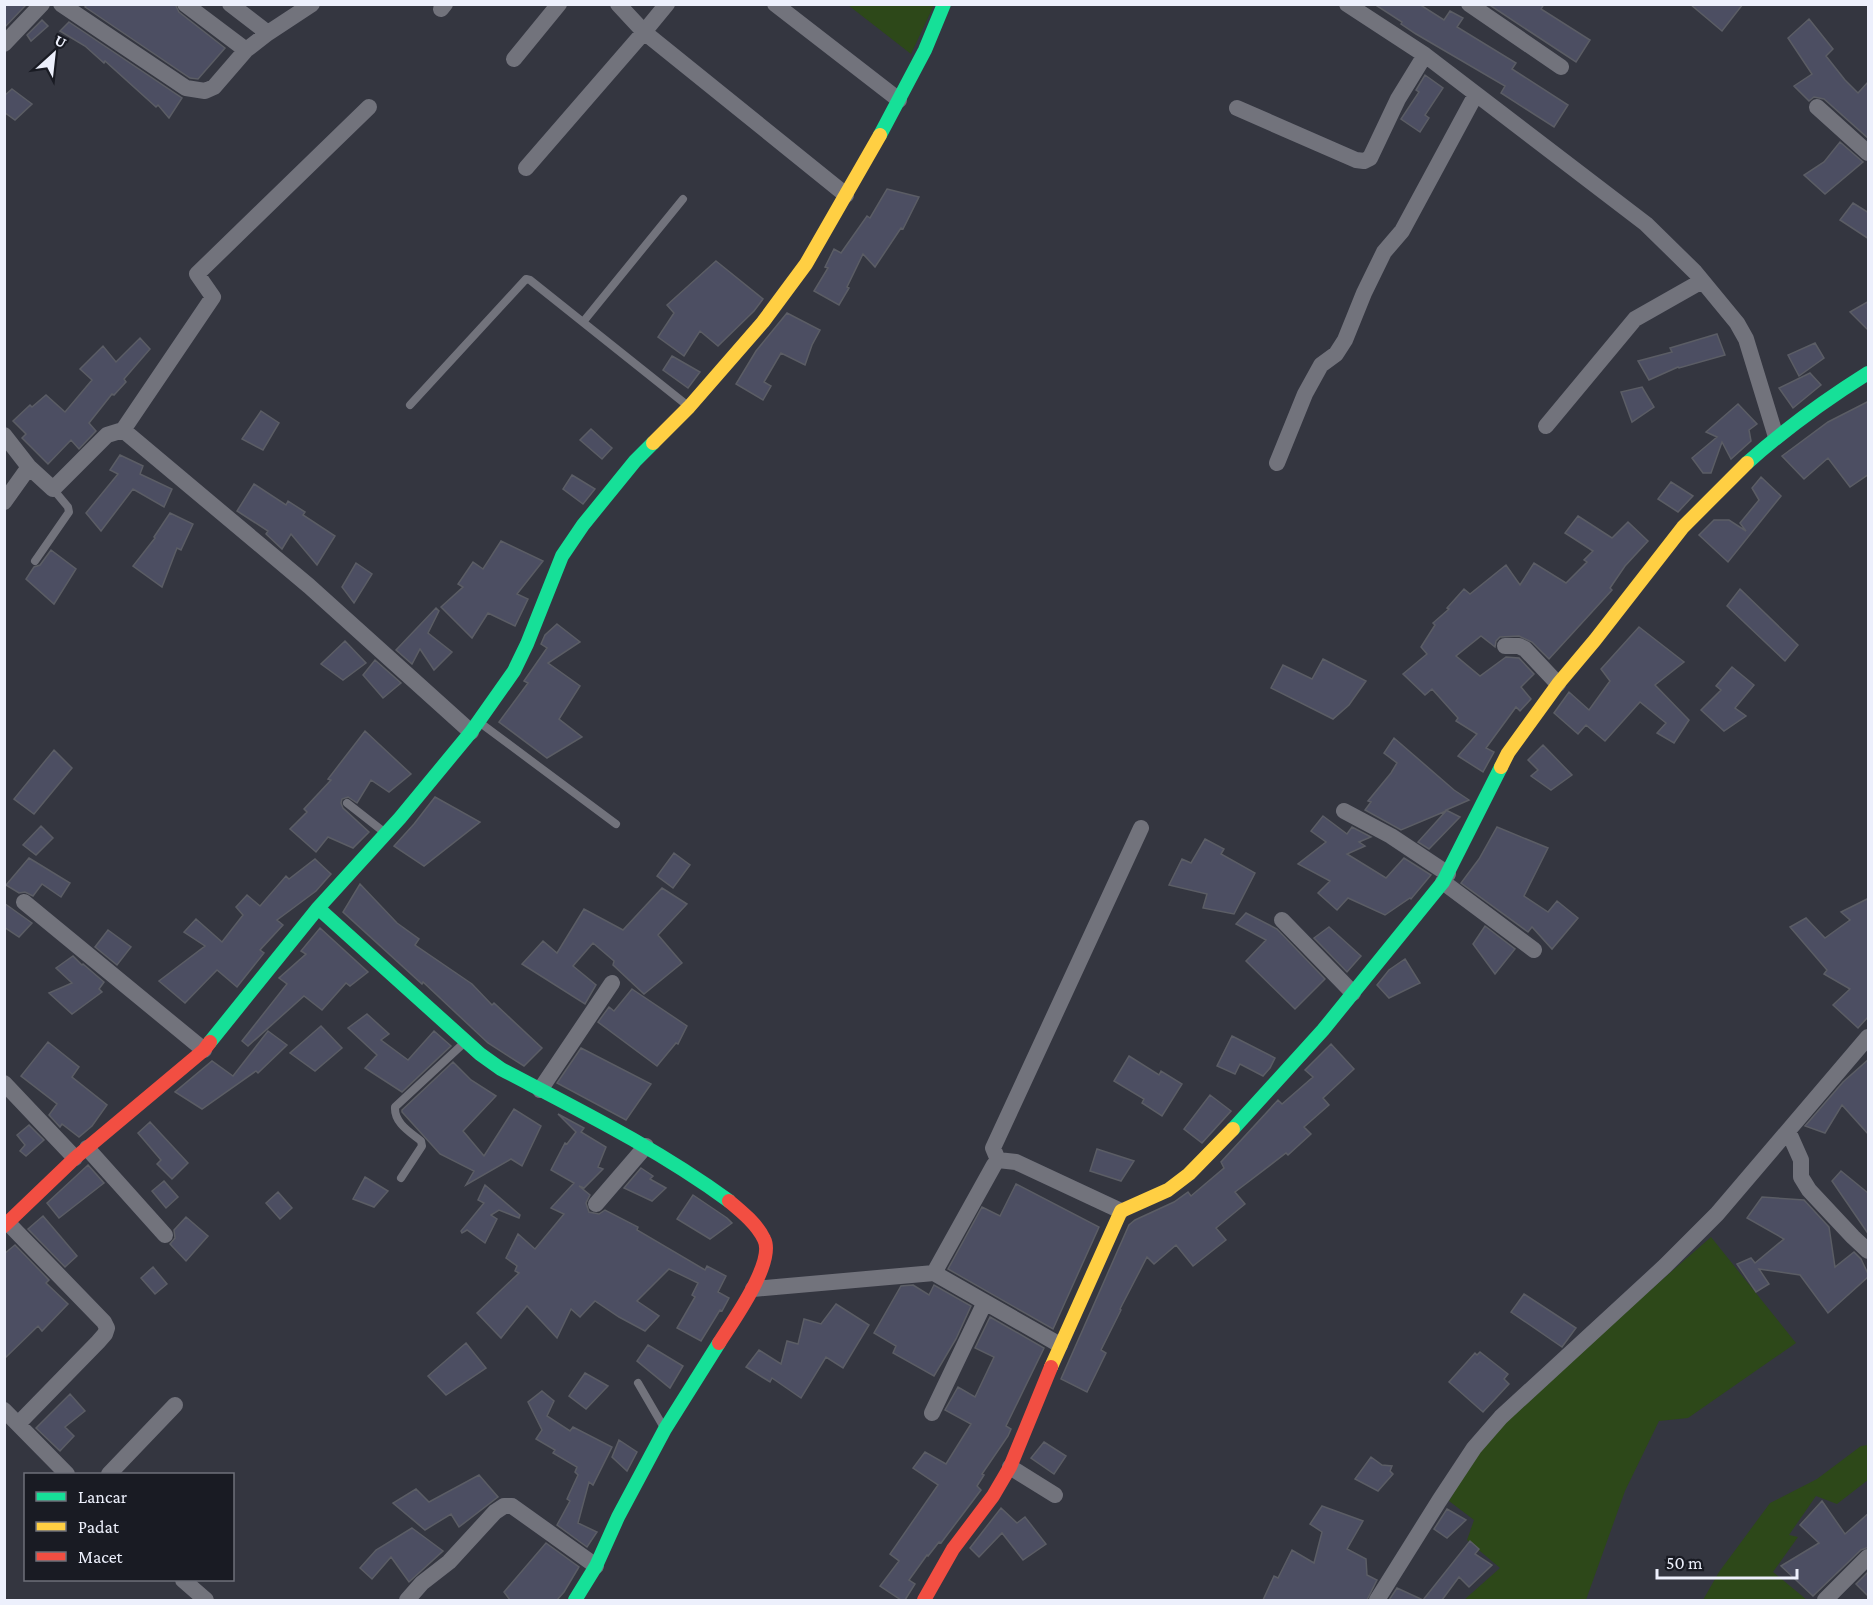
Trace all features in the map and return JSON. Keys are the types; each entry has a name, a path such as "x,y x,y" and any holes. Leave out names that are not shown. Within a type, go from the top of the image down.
{"street":[{"path":"4,44 42,4"},
{"path":"61,4 186,88 205,91 214,87 246,50 312,4"},
{"path":"185,4 246,50"},
{"path":"230,4 268,33"},
{"path":"514,59 559,4"},
{"path":"618,4 644,32 846,195"},
{"path":"526,168 667,4"},
{"path":"775,4 899,100"},
{"path":"18,1424 98,1342 107,1328 104,1322 6,1224 81,1153 204,1050 318,908 386,834 475,727 514,672 562,556 583,525 635,461 689,406 763,322 806,264 899,100 944,4"},
{"path":"1347,4 1425,55 1646,224 1702,281 1737,323 1746,339 1776,437"},
{"path":"1469,4 1561,67"},
{"path":"1237,108 1356,160 1364,161 1370,158 1398,99 1425,55"},
{"path":"1277,463 1305,394 1322,365 1336,354 1345,340 1384,252 1402,231 1476,94"},
{"path":"4,435 29,467 53,489 107,435 123,430 213,297 197,274 369,107"},
{"path":"1816,107 1869,153"},
{"path":"1546,426 1635,319 1702,281"},
{"path":"924,1600 953,1549 993,1496 1010,1467 1060,1345 1121,1211 1168,1190 1189,1174 1215,1149 1353,993 1445,878 1508,753 1558,684 1683,527 1776,437 1835,394 1869,373"},
{"path":"123,430 475,727"},
{"path":"4,502 29,467"},
{"path":"1505,645 1525,649 1558,684"},
{"path":"1344,811 1391,836 1534,950"},
{"path":"998,1160 993,1148 1141,828"},
{"path":"24,902 204,1050"},
{"path":"318,908 465,1042 501,1069 646,1146 697,1178 731,1203 757,1228 765,1240 767,1252 753,1289 665,1429 618,1516 596,1566 575,1600"},
{"path":"1282,920 1353,993"},
{"path":"540,1090 612,983"},
{"path":"1377,1600 1438,1501 1474,1448 1501,1417 1710,1222 1789,1133 1869,1037"},
{"path":"4,1083 81,1153 165,1235"},
{"path":"1789,1133 1800,1160 1801,1176 1809,1190 1869,1251"},
{"path":"596,1204 646,1146"},
{"path":"998,1160 1016,1162 1121,1211"},
{"path":"934,1273 998,1160"},
{"path":"753,1289 934,1273 1060,1345"},
{"path":"932,1413 985,1302"},
{"path":"110,1473 175,1405"},
{"path":"4,1410 66,1473"},
{"path":"1010,1467 1055,1495"},
{"path":"407,1600 422,1583 449,1562 495,1512 504,1506 512,1506 596,1566"},
{"path":"1825,1600 1869,1557"},
{"path":"184,1581 206,1600"}],"lane":[{"path":"583,322 683,199"},
{"path":"410,405 524,280 530,280 689,406"},
{"path":"35,561 69,512 68,507 53,489"},
{"path":"475,727 616,824"},
{"path":"346,803 386,834"},
{"path":"401,1178 422,1146 421,1141 394,1115 395,1107 465,1042"},
{"path":"638,1383 665,1429"}],"green space":[{"path":"848,5 934,5 911,54"},
{"path":"1711,1237 1796,1343 1688,1418 1659,1421 1625,1491 1586,1600 1464,1600 1500,1568 1467,1540 1474,1520 1449,1501 1489,1431"},
{"path":"1868,1445 1868,1480 1837,1504 1816,1496 1789,1535 1798,1537 1773,1572 1807,1600 1703,1600 1719,1572 1770,1503 1817,1479 1861,1446"}],"building":[{"path":"4,4 26,5 4,28"},
{"path":"88,4 175,4 179,12 225,48 198,79 190,78 85,7"},
{"path":"1374,4 1419,4 1444,20 1450,11 1463,18 1457,27 1516,63 1512,69 1568,105 1554,127 1501,93 1505,86 1416,34"},
{"path":"1488,4 1544,4 1541,9 1590,40 1576,62"},
{"path":"1690,4 1743,4 1722,31"},
{"path":"1809,19 1833,49 1826,56 1845,80 1858,93 1869,81 1869,139 1824,99 1814,97 1809,101 1794,86 1812,74 1788,38"},
{"path":"42,20 48,26 31,41 27,35"},
{"path":"69,22 182,98 169,118 158,105 156,107 105,61 104,63 85,46 60,31"},
{"path":"1425,75 1443,88 1425,115 1429,118 1420,132 1401,119 1419,92 1416,90"},
{"path":"12,89 32,104 15,120 4,112 4,96"},
{"path":"1840,142 1863,162 1825,194 1804,175 1824,162"},
{"path":"887,189 919,197 903,229 901,228 875,267 863,254 847,287 849,288 839,305 814,291 828,268 825,267 834,249 841,253 867,216 870,218"},
{"path":"1853,203 1869,213 1869,239 1840,220"},
{"path":"716,261 763,299 718,346 700,331 684,356 658,337 674,313 667,305"},
{"path":"1869,301 1869,331 1850,312"},
{"path":"787,313 820,330 805,365 781,353 764,382 771,386 763,400 736,384 756,351"},
{"path":"1717,334 1725,355 1678,367 1649,380 1638,361 1672,352 1670,348"},
{"path":"140,338 150,349 124,379 126,382 114,395 112,394 89,423 96,431 79,449 71,440 48,464 22,438 26,434 13,421 30,405 32,407 46,395 65,412 92,380 80,369 103,346 116,362"},
{"path":"1815,343 1824,358 1799,376 1788,355"},
{"path":"672,356 700,372 688,388 663,370"},
{"path":"1810,373 1821,385 1793,408 1779,388"},
{"path":"1642,387 1654,407 1632,422 1621,392"},
{"path":"1869,401 1869,474 1850,487 1828,458 1804,479 1782,456 1828,422"},
{"path":"1738,404 1757,424 1749,430 1751,441 1731,459 1722,442 1711,473 1703,473 1692,458 1717,437 1706,432"},
{"path":"261,411 279,423 263,450 242,439"},
{"path":"591,429 612,448 602,459 580,440"},
{"path":"120,455 143,466 140,474 172,489 164,507 133,489 101,531 86,513 118,474 110,470"},
{"path":"572,475 595,489 583,504 563,489"},
{"path":"1761,477 1781,496 1728,562 1699,535 1714,520 1729,520 1746,531 1740,523 1759,500 1752,488"},
{"path":"1671,482 1693,496 1678,512 1658,499"},
{"path":"254,484 286,505 288,501 305,512 303,515 335,536 317,565 291,534 282,549 266,534 268,531 237,511"},
{"path":"170,513 193,524 181,550 177,548 162,587 133,566 155,538"},
{"path":"1578,516 1612,538 1628,522 1648,541 1625,566 1610,588 1612,590 1549,659 1532,642 1519,636 1500,637 1495,647 1481,636 1456,656 1480,676 1506,657 1519,658 1534,674 1521,687 1531,699 1520,711 1516,707 1486,748 1494,752 1483,772 1458,756 1477,734 1456,721 1458,718 1432,689 1425,695 1403,674 1427,654 1421,647 1435,625 1433,623 1449,609 1447,608 1464,589 1470,594 1506,565 1520,585 1534,563 1566,583 1587,562 1584,560 1593,551 1565,533"},
{"path":"501,541 543,561 517,594 528,599 515,626 488,613 472,638 441,607 463,587 458,584 473,562 483,569"},
{"path":"51,550 76,569 54,604 26,579"},
{"path":"356,563 372,574 354,603 342,587"},
{"path":"1740,589 1798,645 1785,661 1727,606"},
{"path":"436,608 439,611 428,633 452,652 434,670 420,649 412,664 396,650"},
{"path":"557,624 580,642 548,663 580,686 559,719 582,737 547,758 499,722 528,683 524,681 547,648 541,644 545,635"},
{"path":"1639,627 1684,662 1655,685 1689,720 1674,743 1657,733 1666,723 1640,702 1605,741 1586,725 1578,734 1554,713 1569,692 1589,710 1610,681 1601,669"},
{"path":"345,641 366,663 343,680 321,664"},
{"path":"1323,659 1366,681 1349,705 1333,719 1271,688 1283,665 1312,679"},
{"path":"375,660 401,683 383,698 363,675"},
{"path":"1732,667 1754,685 1735,708 1746,716 1724,731 1701,710 1721,690 1716,686"},
{"path":"365,731 411,774 389,792 371,780 357,803 348,797 342,799 343,808 369,832 353,848 328,837 316,852 290,829 307,812 304,809 331,780 328,779"},
{"path":"1394,738 1454,790 1469,800 1446,810 1460,817 1429,849 1418,842 1446,811 1401,830 1365,810 1371,802 1368,801 1397,763 1384,753"},
{"path":"1543,745 1572,775 1551,790 1531,776 1538,770 1528,760"},
{"path":"54,750 72,768 34,814 14,799"},
{"path":"435,797 480,822 424,866 394,846"},
{"path":"1323,816 1347,834 1352,827 1371,837 1359,842 1365,846 1347,854 1386,878 1404,858 1431,875 1411,899 1385,915 1348,898 1337,910 1318,893 1330,881 1298,864 1326,842 1311,831"},
{"path":"41,826 53,838 36,855 23,845"},
{"path":"1497,827 1548,848 1524,896 1548,912 1557,901 1578,918 1552,949 1532,927 1528,932 1461,883 1479,859"},
{"path":"1205,839 1224,849 1221,854 1255,873 1234,914 1203,908 1207,894 1169,885 1182,859 1191,863"},
{"path":"674,853 690,865 673,888 657,876"},
{"path":"29,858 70,883 61,897 42,884 33,896 25,892 19,893 6,885"},
{"path":"315,859 331,874 316,891 277,920 283,925 260,950 264,953 237,987 217,970 185,1003 159,981 205,946 184,932 196,919 222,942 243,915 236,907 247,895 260,906 286,876 289,879"},
{"path":"360,884 397,923 419,939 415,945 472,984 492,1005 494,1003 542,1048 524,1066 488,1043 343,912"},
{"path":"662,888 687,904 658,935 682,963 644,994 613,965 614,961 593,943 573,966 596,985 585,1004 522,964 543,941 557,953 584,909 623,930"},
{"path":"1869,898 1869,1016 1858,1028 1833,1005 1850,989 1824,974 1827,970 1790,927 1806,918 1825,938 1850,920 1841,912"},
{"path":"4,903 32,923 19,937 4,927"},
{"path":"1246,913 1277,929 1325,979 1295,1009 1246,961 1266,940 1236,924"},
{"path":"1485,926 1515,949 1495,974 1473,944"},
{"path":"1329,927 1361,956 1347,972 1314,938"},
{"path":"320,928 368,972 350,986 346,983 322,1010 304,996 248,1046 242,1041 287,984 279,978 306,954 301,951"},
{"path":"108,930 131,947 117,965 95,947"},
{"path":"73,956 104,982 99,989 102,992 72,1014 49,993 72,983 56,968"},
{"path":"1405,959 1420,983 1389,998 1377,985 1389,970"},
{"path":"632,989 687,1026 678,1044 676,1043 657,1066 598,1022 609,1007 614,1011"},
{"path":"367,1014 389,1034 381,1040 408,1060 434,1031 451,1046 402,1092 365,1068 377,1055 348,1028"},
{"path":"321,1026 342,1048 315,1071 290,1053"},
{"path":"268,1031 287,1045 258,1073 256,1071 202,1109 175,1092 212,1061 233,1076"},
{"path":"1232,1036 1275,1058 1263,1076 1240,1064 1235,1074 1217,1066"},
{"path":"48,1042 79,1067 72,1077 107,1105 92,1126 79,1137 62,1124 60,1127 49,1115 57,1104 21,1076"},
{"path":"1331,1044 1354,1069 1323,1098 1329,1105 1304,1127 1311,1134 1288,1155 1286,1153 1235,1192 1245,1204 1216,1228 1226,1240 1193,1266 1176,1245 1154,1264 1147,1257 1101,1350 1106,1353 1087,1392 1061,1379 1129,1225 1174,1202 1188,1192 1191,1196 1224,1168 1221,1162 1278,1100 1282,1104 1313,1077 1305,1070"},
{"path":"581,1048 651,1084 626,1120 557,1083"},
{"path":"1129,1056 1159,1075 1161,1071 1182,1084 1162,1116 1142,1103 1144,1099 1114,1081"},
{"path":"1869,1059 1869,1135 1842,1105 1825,1133 1805,1126 1843,1082"},
{"path":"453,1062 471,1080 496,1096 463,1131 484,1156 514,1109 541,1126 522,1166 511,1159 466,1185 474,1171 440,1154 402,1112"},
{"path":"1210,1095 1231,1111 1202,1143 1184,1129"},
{"path":"558,1114 584,1128 581,1132 606,1147 598,1167 603,1169 584,1188 579,1186 590,1195 586,1203 589,1212 599,1214 605,1210 638,1227 637,1230 705,1270 707,1266 726,1276 718,1292 729,1298 701,1341 677,1328 695,1297 692,1295 698,1283 669,1269 637,1301 659,1316 645,1331 595,1301 580,1317 571,1309 557,1338 527,1306 501,1338 477,1313 519,1273 515,1271 517,1266 506,1258 518,1234 535,1249 564,1214 551,1208 574,1183 551,1170 565,1143 567,1144 576,1132"},
{"path":"150,1122 188,1163 172,1179 157,1164 161,1160 138,1133"},
{"path":"29,1125 44,1140 26,1156 20,1151 25,1145 17,1135"},
{"path":"1097,1149 1134,1161 1121,1181 1090,1171"},
{"path":"88,1165 104,1183 59,1218 47,1203"},
{"path":"641,1168 653,1176 650,1179 666,1188 652,1201 624,1188"},
{"path":"1841,1171 1868,1193 1869,1235 1832,1181"},
{"path":"365,1177 388,1191 374,1207 353,1199"},
{"path":"164,1181 178,1197 166,1208 152,1191"},
{"path":"1016,1184 1099,1227 1053,1329 948,1269 982,1207 1000,1216"},
{"path":"485,1185 520,1215 519,1218 499,1210 491,1215 497,1219 485,1243 467,1230 462,1233 461,1231 484,1203 478,1200"},
{"path":"278,1192 292,1208 280,1219 266,1203"},
{"path":"693,1195 732,1223 710,1239 677,1219"},
{"path":"1762,1197 1804,1200 1829,1227 1835,1267 1854,1252 1861,1259 1869,1276 1828,1313 1800,1275 1759,1269 1769,1284 1756,1292 1737,1264 1751,1258 1755,1263 1784,1239 1747,1218"},
{"path":"43,1216 77,1256 65,1267 28,1229"},
{"path":"186,1217 208,1236 186,1261 170,1244 175,1238 174,1230"},
{"path":"15,1245 49,1280 46,1283 68,1304 42,1331 38,1326 4,1359 4,1254"},
{"path":"153,1267 167,1284 155,1294 141,1278"},
{"path":"913,1285 929,1295 934,1285 971,1306 956,1339 934,1376 893,1353 896,1346 874,1333 901,1286"},
{"path":"1524,1294 1576,1328 1562,1347 1511,1312"},
{"path":"836,1304 869,1325 843,1368 826,1357 801,1398 772,1378 770,1382 746,1367 759,1350 781,1364 787,1341 798,1344 804,1319 821,1324"},
{"path":"990,1317 1044,1348 1006,1426 1011,1429 1008,1436 982,1474 984,1475 977,1486 981,1490 941,1543 939,1542 927,1555 909,1580 915,1584 905,1600 901,1600 880,1586 899,1561 890,1554 938,1485 913,1468 925,1452 946,1464 971,1424 945,1410 958,1387 975,1397 994,1357 975,1348"},
{"path":"466,1343 486,1368 446,1395 428,1376"},
{"path":"648,1345 683,1366 670,1388 637,1361"},
{"path":"1480,1352 1508,1374 1504,1379 1509,1384 1483,1412 1449,1382 1475,1353 1477,1355"},
{"path":"585,1373 608,1386 586,1409 569,1396"},
{"path":"542,1391 554,1401 547,1416 570,1431 573,1427 612,1447 593,1485 589,1482 578,1523 597,1532 587,1547 557,1525 570,1501 567,1499 578,1475 575,1472 577,1467 553,1453 555,1450 536,1439 542,1430 528,1402"},
{"path":"70,1394 85,1411 65,1427 74,1436 60,1451 36,1428"},
{"path":"619,1440 637,1452 627,1471 612,1457"},
{"path":"1044,1442 1066,1456 1054,1474 1031,1458"},
{"path":"1371,1457 1382,1465 1392,1466 1390,1471 1393,1474 1378,1491 1355,1479"},
{"path":"479,1475 498,1497 459,1527 451,1514 425,1530 393,1503 416,1489 429,1502"},
{"path":"1822,1501 1845,1534 1869,1513 1869,1547 1861,1550 1813,1596 1781,1566 1819,1543 1800,1525"},
{"path":"1322,1506 1363,1521 1347,1549 1366,1559 1367,1575 1377,1580 1367,1600 1263,1600 1274,1576 1278,1578 1292,1550 1314,1563 1322,1532 1310,1524"},
{"path":"1001,1508 1017,1523 1025,1517 1046,1544 1023,1560 1002,1533 979,1557 970,1548"},
{"path":"1447,1509 1466,1520 1447,1538 1434,1529"},
{"path":"412,1528 443,1551 409,1582 391,1557 372,1579 360,1568 376,1550"},
{"path":"1470,1541 1479,1549 1475,1554 1492,1565 1469,1587 1459,1577 1442,1600 1423,1600"},
{"path":"546,1543 579,1567 564,1592 557,1600 510,1600 504,1592"},
{"path":"1869,1571 1869,1597 1856,1584"},
{"path":"1397,1588 1423,1600 1389,1600"}],"traffic: fast":[{"path":"880,135 925,50 944,4"},
{"path":"1747,463 1806,415 1868,373"},
{"path":"210,1042 318,908 400,818 471,732 514,671 562,556 583,525 635,461 653,443"},
{"path":"1233,1129 1323,1030 1443,882 1501,767"},
{"path":"318,908 480,1054 501,1069 646,1147 729,1201"},
{"path":"575,1600 596,1566 618,1517 665,1429 719,1343"}],"traffic: slow":[{"path":"653,443 689,407 763,322 806,264 880,135"},
{"path":"1501,767 1508,753 1558,684 1683,527 1747,463"},
{"path":"1051,1367 1121,1211 1168,1190 1189,1174 1233,1129"}],"traffic: jam":[{"path":"4,1226 75,1158 204,1050 210,1042"},
{"path":"719,1343 751,1292 764,1262 766,1249 764,1239 757,1228 729,1201"},
{"path":"924,1600 953,1549 993,1496 1010,1467 1051,1367"}]}
